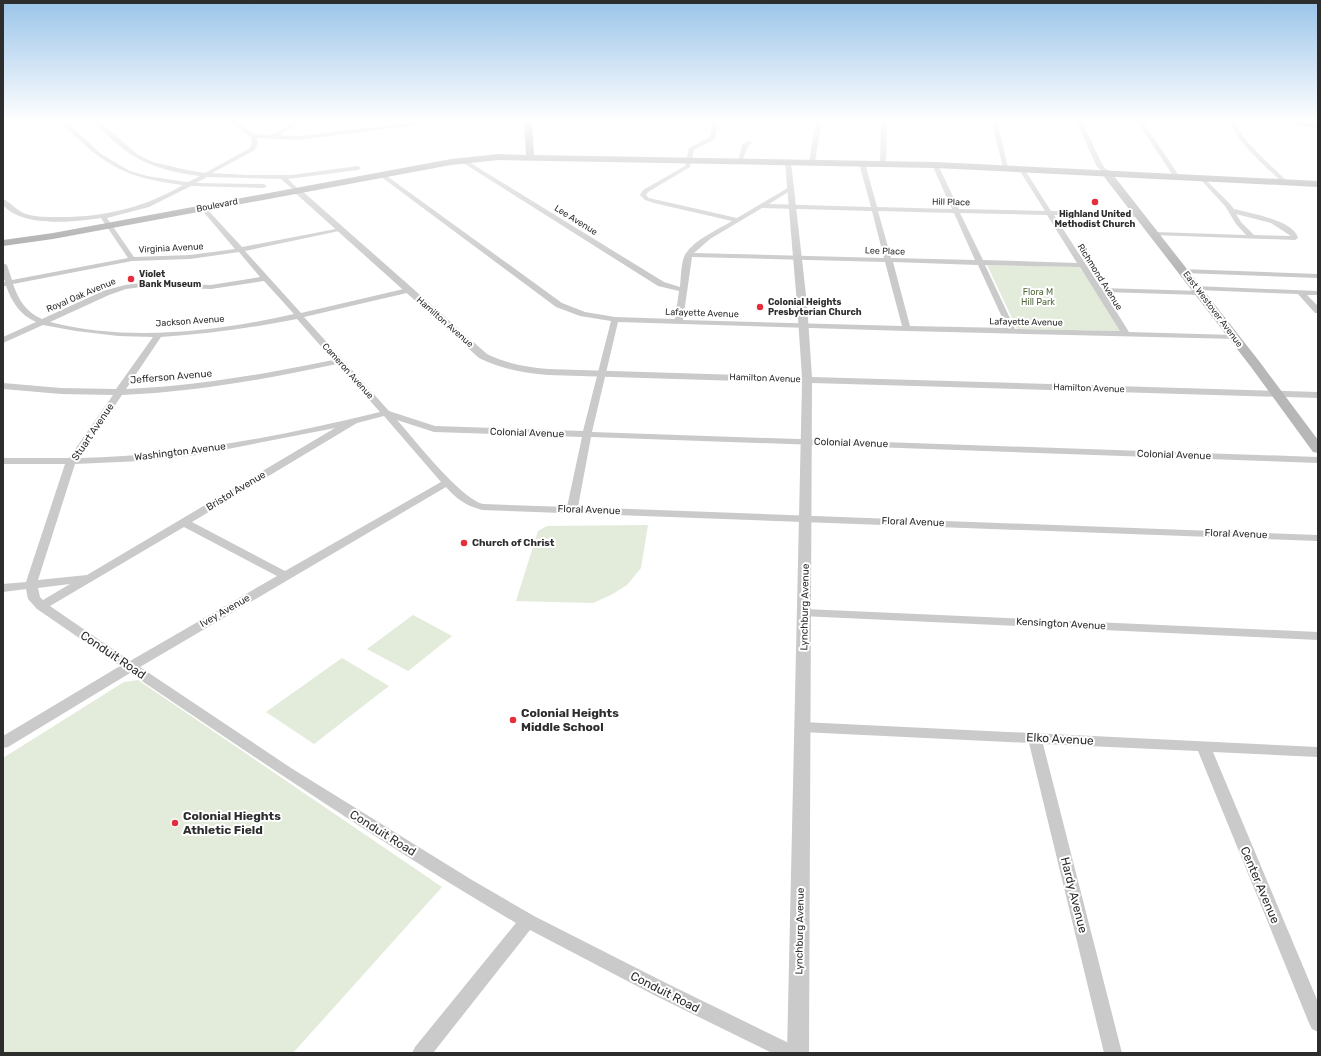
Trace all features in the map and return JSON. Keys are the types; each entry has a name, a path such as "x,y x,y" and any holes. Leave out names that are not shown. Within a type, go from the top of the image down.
{"main road":[{"name":"Boulevard","path":"3,243 109,226 413,169"},
{"name":"Boulevard","path":"1048,169 1318,184"},
{"name":"East Westover Avenue","path":"1105,172 1184,271 1318,449"}],"street":[{"path":"120,169 152,179 189,184 264,186"},
{"path":"175,169 206,174 283,177 347,169"},
{"path":"3,201 9,209 16,213 34,217 64,219 102,216 151,203 215,169"},
{"name":"Lee Avenue","path":"477,169 661,284 683,290"},
{"path":"685,169 645,191 643,195 644,197 656,202 738,220"},
{"name":"Lynchburg Avenue","path":"789,169 804,326 807,441 798,1053"},
{"path":"864,169 907,329"},
{"path":"938,169 1012,331"},
{"name":"Richmond Avenue","path":"1022,169 1048,213 1126,334"},
{"path":"1172,169 1176,176"},
{"path":"1273,169 1285,182"},
{"name":"Lafayette Avenue","path":"382,175 559,305 583,314 614,320 1234,337"},
{"name":"Hamilton Avenue","path":"283,177 340,230 483,356 501,366 526,370 601,373 1318,395"},
{"path":"1201,177 1232,211 1238,223 1252,237"},
{"path":"679,322 688,255 698,244 791,188"},
{"name":"Hill Place","path":"761,206 1140,215"},
{"name":"Cameron Avenue","path":"203,208 457,493 472,504 507,508"},
{"path":"1155,234 1292,238 1295,236 1276,223 1232,211"},
{"path":"102,216 132,259"},
{"name":"Virginia Avenue","path":"6,284 132,259 190,257 240,250 340,230"},
{"name":"Lee Place","path":"688,255 1082,265"},
{"name":"Jackson Avenue","path":"3,265 6,284 22,309 28,314 43,322 111,334 159,334 224,329 299,316 408,290"},
{"path":"1184,271 1318,276"},
{"name":"Royal Oak Avenue","path":"3,340 106,293 125,287 142,285 175,287 211,286 266,278"},
{"path":"1098,290 1318,293"},
{"path":"1300,292 1318,311"},
{"path":"572,510 587,435 614,320"},
{"name":"Stuart Avenue","path":"31,584 56,504 72,462 159,334"},
{"name":"Jefferson Avenue","path":"3,386 65,392 120,392 220,384 339,361"},
{"name":"Bristol Avenue","path":"42,606 354,421 386,413"},
{"name":"Colonial Avenue","path":"386,413 434,429 1318,460"},
{"name":"Washington Avenue","path":"3,461 72,462 142,458 223,448 354,421"},
{"path":"404,434 434,429"},
{"name":"Ivey Avenue","path":"3,743 130,666 448,482"},
{"name":"Floral Avenue","path":"507,508 1318,538"},
{"path":"184,522 285,576"},
{"name":"Bristol Avenue","path":"31,584 90,578"},
{"path":"3,588 31,584"},
{"name":"Conduit Road","path":"31,584 34,599 42,606 286,772 466,885 528,921 687,1003 791,1053"},
{"name":"Kensington Avenue","path":"805,613 1318,636"},
{"name":"Elko Avenue","path":"802,727 1318,752"},
{"name":"Hardy Avenue","path":"1035,738 1113,1053"},
{"name":"Center Avenue","path":"1203,746 1318,1023"},
{"path":"421,1053 528,921"}],"green space":[{"name":"Flora M Hill Park","path":"987,265 1080,267 1121,331 1017,329"},
{"path":"648,525 641,568 627,585 611,595 593,603 516,601 538,531 547,526"},
{"path":"413,615 452,636 408,671 367,649"},
{"path":"342,658 389,686 314,744 266,712"},
{"name":"Colonial Hieghts Athletic Field","path":"138,680 442,887 293,1053 3,1053 3,758 124,682"}],"place":[{"name":"Highland United Methodist Church","path":"1095,202"},
{"name":"Violet Bank Museum","path":"131,279"},
{"name":"Colonial Heights Presbyterian Church","path":"760,307"},
{"name":"Church of Christ","path":"464,543"},
{"name":"Colonial Heights Middle School","path":"513,720"},
{"name":"Colonial Hieghts Athletic Field","path":"175,823"}]}
